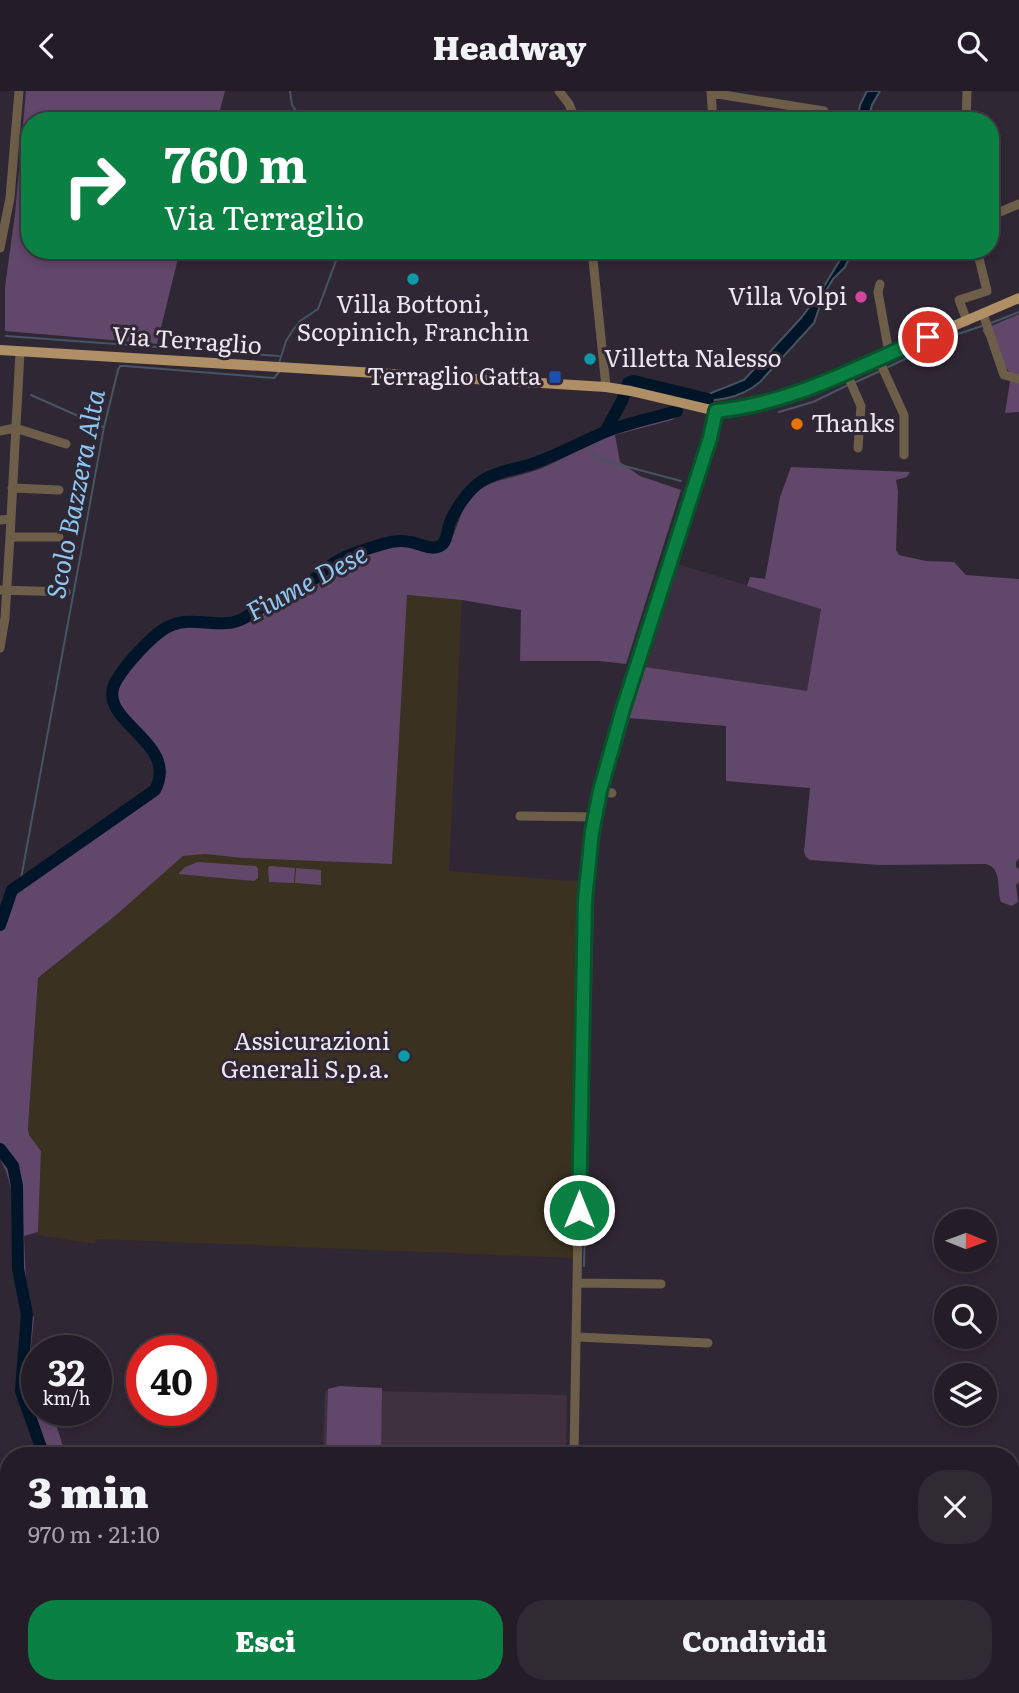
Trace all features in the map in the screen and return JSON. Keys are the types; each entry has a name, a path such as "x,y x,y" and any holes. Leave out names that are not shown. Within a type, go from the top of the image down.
{"main road":[{"name":"Via Terraglio","path":"0,350 606,387 716,411 741,409 850,380 965,317 986,321 1019,298"}],"street":[{"path":"0,248 10,198 19,91"},
{"path":"966,112 967,91"},
{"path":"559,92 571,112"},
{"path":"713,112 711,92 805,112"},
{"path":"999,212 1019,204"},
{"path":"593,259 606,387"},
{"path":"965,317 959,300 987,291 979,259"},
{"path":"880,284 878,292 883,362 904,415 904,455"},
{"path":"986,321 1004,375 1019,379"},
{"path":"0,647 3,590 10,537 20,352"},
{"path":"850,380 861,406 858,448"},
{"path":"574,1447 585,900 594,817 623,709 710,438 716,411"},
{"path":"0,431 15,428 66,444"},
{"path":"12,488 59,490"},
{"path":"0,520 11,519"},
{"path":"10,537 59,537"},
{"path":"3,590 65,593"},
{"path":"600,791 612,793"},
{"path":"520,816 594,817"},
{"path":"578,1283 661,1284"},
{"path":"577,1337 708,1343"}],"shaded area":[{"path":"26,91 225,91 219,112 24,112"},
{"path":"21,147 21,259 178,259 157,344 5,331 5,287"},
{"path":"1019,314 1019,412 1005,413 1011,375 982,330"},
{"path":"678,416 615,435 620,462 640,476 681,490 626,664 599,661 520,661 521,610 462,600 407,595 392,864 205,854 183,856 115,916 38,978 28,1128 29,1135 41,1151 38,1232 24,1236 26,1284 12,1240 13,1195 0,1159 0,913 8,890 17,880 109,815 145,794 156,779 155,766 148,753 115,710 110,695 112,681 122,665 151,633 174,619 234,616 290,592 323,570 385,548 405,546 440,552 450,542 467,502 487,485 542,468 624,430"},
{"path":"791,467 910,472 907,477 896,480 896,550 899,555 926,561 954,562 966,575 1019,579 1019,858 1016,867 1019,869 1019,882 1016,885 1018,902 1012,906 1001,902 997,875 991,866 986,864 880,865 810,860 804,852 810,788 726,781 726,726 629,718 645,667 807,691 821,609 747,586 750,577 765,579 780,497"},
{"path":"677,564 821,608 807,692 645,667"},
{"path":"406,595 462,600 449,871 583,882 573,1258 96,1239 95,1244 38,1235 41,1151 29,1135 28,1128 38,979 183,856 205,854 392,864"},
{"path":"198,862 256,866 258,878 254,881 178,874 185,867"},
{"path":"270,866 295,868 294,883 269,882"},
{"path":"296,868 321,870 321,885 295,883"},
{"path":"28,1294 34,1318 30,1335 32,1323"},
{"path":"339,1386 382,1388 381,1447 326,1447 328,1389"},
{"path":"325,1390 567,1395 566,1447 323,1447"},
{"path":"57,1426 63,1447 45,1447 37,1427"}],"water":[{"path":"867,91 880,91 870,112 859,112"},
{"path":"841,259 849,259 824,294 814,323 760,382 736,396 717,400 689,398 706,395 744,380 801,318"}],"waterway":[{"name":"Scolo Bazzera Alta","path":"290,91 292,105 297,112"},
{"name":"Scolo Bazzera Alta","path":"279,363 286,341 293,330 300,321 318,309 337,259"},
{"path":"991,323 1019,312"},
{"path":"888,367 958,334 982,326"},
{"path":"6,336 279,356"},
{"name":"Scolo Bazzera Alta","path":"20,884 104,427 120,366 274,378 279,372"},
{"path":"856,382 880,371"},
{"name":"Fiume Dese","path":"605,432 622,401 628,383 634,381 708,399"},
{"path":"779,412 813,402 848,385"},
{"path":"31,395 103,427"},
{"name":"Fiume Dese","path":"0,925 12,890 155,790 160,773 157,758 116,708 112,695 120,674 157,634 180,623 224,623 240,620 300,589 342,559 370,548 400,541 429,547 440,546 445,542 450,522 459,505 477,484 614,429 677,411"},
{"path":"585,443 591,452 602,460 681,481"},
{"path":"608,787 629,718"},
{"path":"584,1266 594,866 602,814"},
{"name":"Fiume Dese","path":"0,1149 13,1166 17,1186 18,1269 27,1314 21,1391 41,1447"}],"place":[{"name":"Villa Bottoni, Scopinich, Franchin","path":"413,279"},
{"name":"Villa Volpi","path":"861,297"},
{"name":"Villetta Nalesso","path":"590,359"},
{"name":"Terraglio Gatta","path":"555,377"},
{"name":"Thanks","path":"797,424"},
{"name":"Assicurazioni Generali S.p.a.","path":"404,1056"}],"route":[{"path":"579,1210 585,900 592,832 619,722 710,438 716,411 741,409 797,393 928,337"}]}
